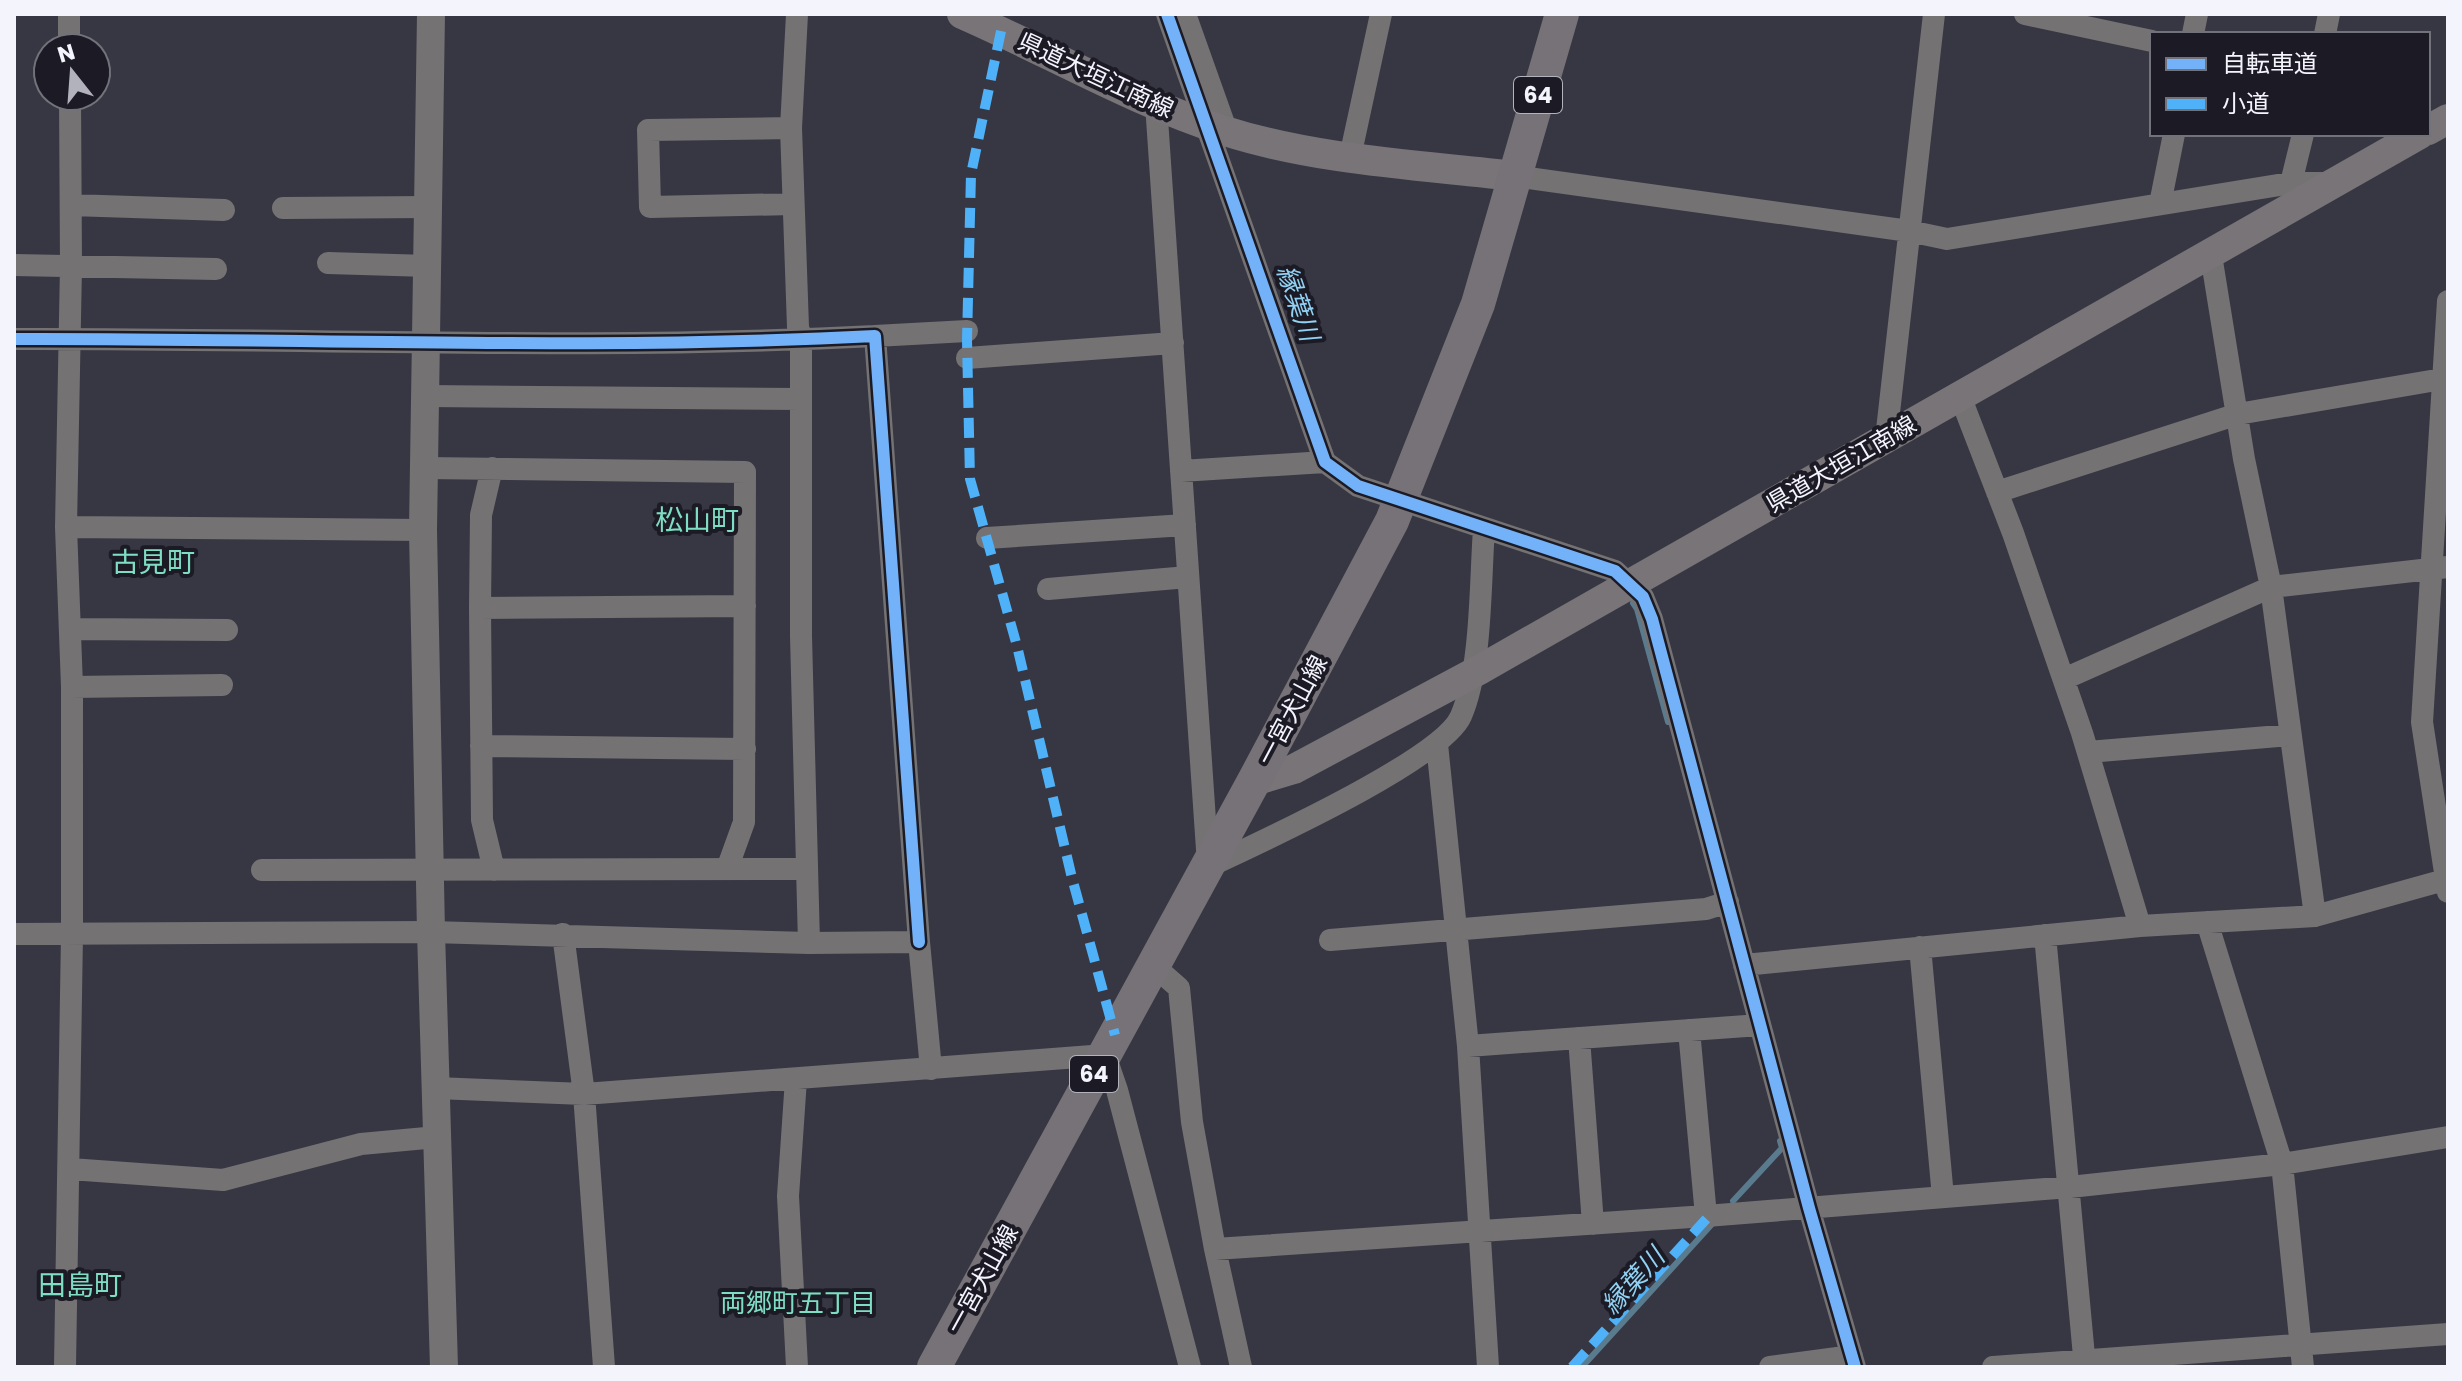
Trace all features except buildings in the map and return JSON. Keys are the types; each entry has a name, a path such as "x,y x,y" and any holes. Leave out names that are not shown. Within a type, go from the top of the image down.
{"main road":[{"name":"県道大垣江南線","path":"962,14 1156,104 1216,128 1350,157 1514,176"},
{"name":"一宮犬山線","path":"934,1367 1154,966 1392,521 1478,304 1562,14"},
{"path":"2430,129 2448,119"},
{"name":"県道大垣江南線","path":"1254,781 1294,769 1474,673 2416,136"}],"street":[{"path":"431,14 423,530 444,1367"},
{"path":"797,14 791,128 798,327 801,339 801,636 809,943"},
{"path":"1167,14 1216,128"},
{"path":"1185,14 1216,128 1325,462 1358,486 1615,571 1643,597 1652,619 1809,1208 1853,1361 1770,1367"},
{"path":"1350,157 1381,14"},
{"path":"1886,439 1934,14"},
{"path":"2025,14 2150,41"},
{"path":"1156,104 1206,866 1356,794 1437,744 1461,719 1474,673 1484,529"},
{"path":"65,1367 72,934 72,687 66,527 70,112"},
{"path":"791,128 648,130 650,207 793,204"},
{"path":"2160,204 2174,136"},
{"path":"2291,183 2303,136"},
{"path":"1514,176 1909,231 1947,239 2291,183 2332,183"},
{"path":"71,205 224,210"},
{"path":"283,208 429,207"},
{"path":"2211,255 2244,459 2271,587 2315,916"},
{"path":"328,263 428,266"},
{"path":"14,265 216,269"},
{"path":"1744,965 2140,926 2315,916 2447,883 2422,722 2440,567 2448,301"},
{"path":"14,339 427,345 801,339 967,331"},
{"path":"875,336 931,1069"},
{"path":"967,358 1173,343"},
{"path":"1997,492 2238,414 2446,379"},
{"path":"426,396 801,399"},
{"path":"1960,396 2064,679 2140,926"},
{"path":"1181,471 1325,462"},
{"path":"424,468 745,472 744,822 727,869"},
{"path":"492,468 481,515 480,608 482,820 494,870"},
{"path":"987,538 1185,525"},
{"path":"66,527 423,530"},
{"path":"2064,679 2271,587 2440,567"},
{"path":"1048,589 1188,577"},
{"path":"480,608 745,606"},
{"path":"70,629 227,630"},
{"path":"72,687 222,685"},
{"path":"2088,752 2290,735"},
{"path":"1437,744 1468,1046 1488,1367"},
{"path":"481,746 745,749"},
{"path":"262,870 807,869"},
{"path":"1330,940 1706,909 1728,902"},
{"path":"2207,922 2282,1164 2302,1356"},
{"path":"14,934 431,932 809,943 919,942"},
{"path":"563,934 584,1094 604,1367"},
{"path":"2045,935 2085,1364"},
{"path":"1920,947 1943,1197"},
{"path":"1154,966 1179,988 1192,1122 1241,1367"},
{"path":"1468,1046 1760,1025"},
{"path":"1689,1030 1706,1216"},
{"path":"1579,1038 1593,1224"},
{"path":"436,1088 584,1094 1105,1055 1125,1119 1190,1367"},
{"path":"796,1079 788,1196 797,1367"},
{"path":"70,1169 223,1180 361,1144 437,1137"},
{"path":"1215,1249 1706,1216 2070,1187 2282,1164 2448,1137"},
{"path":"1993,1367 2302,1356 2448,1334"}],"waterway":[{"name":"縁葉川","path":"1633,603 1668,722"},
{"name":"縁葉川","path":"1733,1201 1782,1148 1780,1141"},
{"name":"縁葉川","path":"1582,1367 1713,1223"}],"marked path":[{"path":"1001,31 971,174 967,340 970,479 1017,646 1072,878 1115,1035"},
{"path":"1572,1367 1709,1216"}],"cycle path":[{"path":"1167,14 1325,462 1358,486 1615,571 1643,597 1652,619 1809,1208 1855,1367"},
{"path":"14,339 660,343 875,336 919,942"}],"district":[{"name":"松山町","path":"697,520"},
{"name":"古見町","path":"153,562"},
{"name":"田島町","path":"80,1285"},
{"name":"両郷町五丁目","path":"798,1303"}]}
